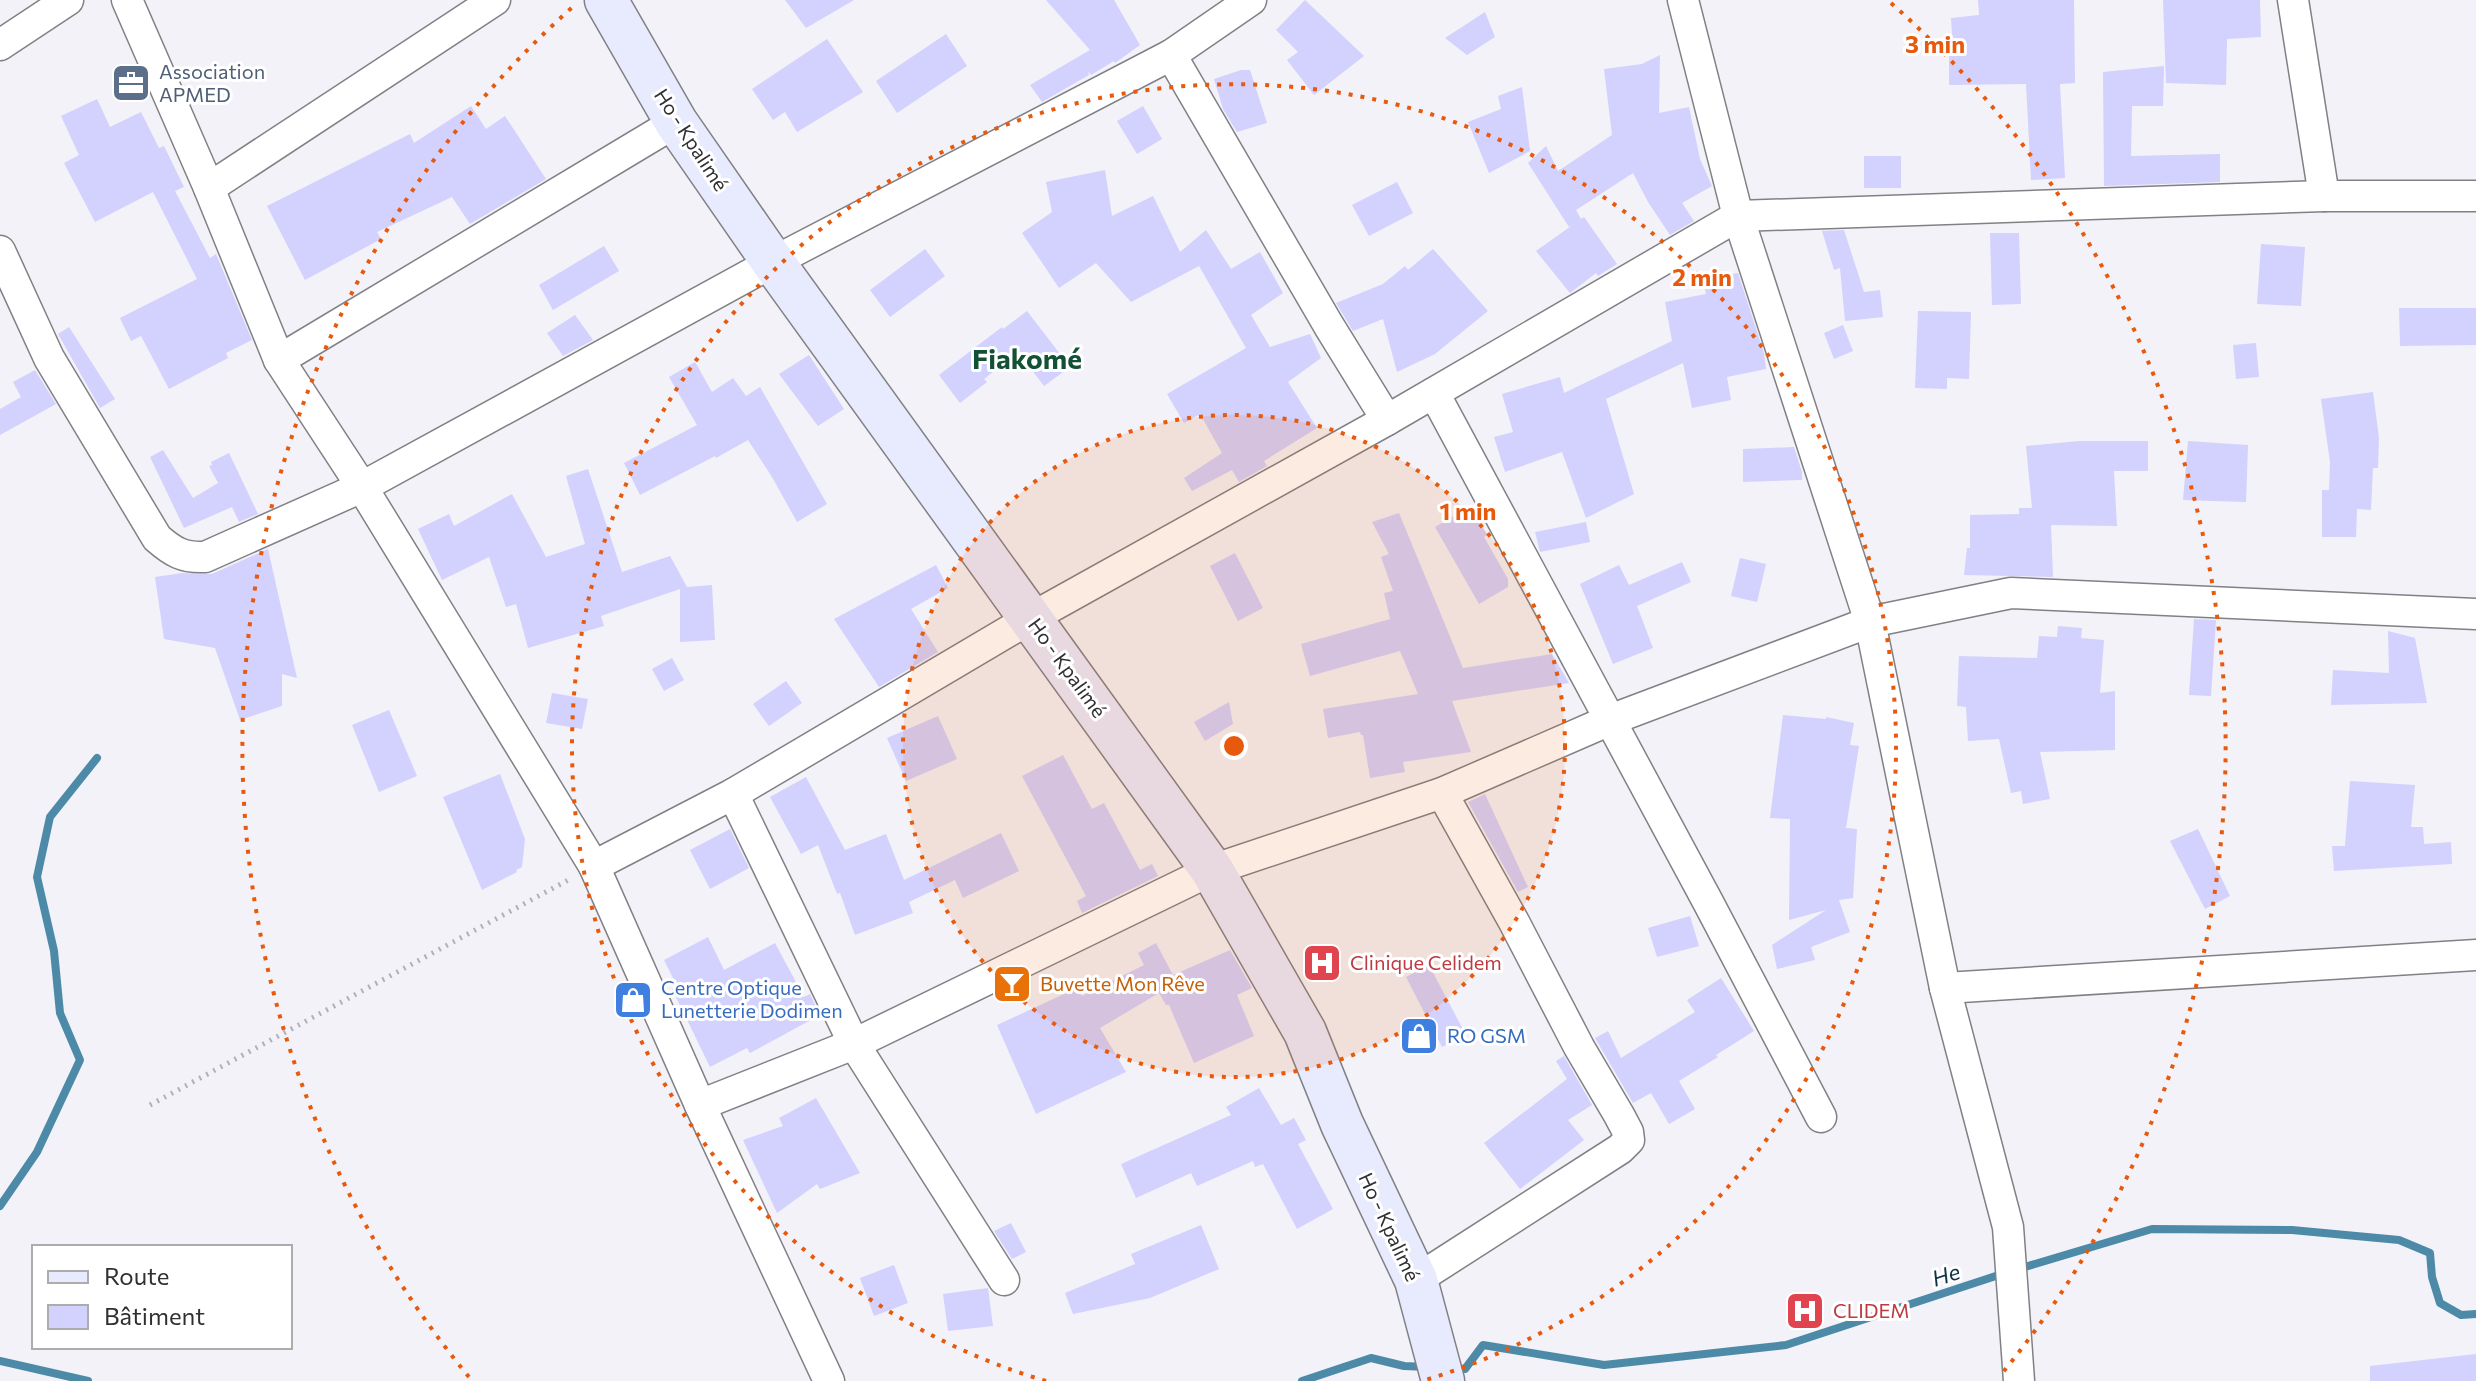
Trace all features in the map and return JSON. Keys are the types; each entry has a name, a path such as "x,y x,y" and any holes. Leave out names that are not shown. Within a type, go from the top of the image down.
{"main road":[{"name":"Ho - Kpalimé","path":"606,0 676,122 773,262 1212,870 1305,1032 1342,1124 1421,1299 1443,1381"}],"street":[{"path":"0,45 68,0"},
{"path":"127,0 209,188 279,360 362,487 594,866 700,1105 829,1381"},
{"path":"209,188 495,0"},
{"path":"0,251 49,358 157,538 174,553 205,557 362,487 773,262 1171,55 1251,0"},
{"path":"1683,0 1738,216 1870,622 1945,988 2008,1227 2019,1381"},
{"path":"2293,0 2324,196"},
{"path":"1171,55 1387,420"},
{"path":"279,360 676,122"},
{"path":"594,866 733,794 1031,618 1387,420 1738,216 2324,196 2476,196"},
{"path":"1434,393 1821,1117"},
{"path":"700,1105 854,1044 1212,870 1442,793 1610,720 1870,622 2011,593 2476,614"},
{"path":"1421,1299 1629,1140 1619,1115 1442,793"},
{"path":"733,794 854,1044 1004,1280"},
{"path":"1945,988 2476,955"}],"path":[{"path":"150,1105 594,866"}],"building":[{"path":"785,0 854,0 806,28"},
{"path":"1046,0 1114,0 1140,45 1091,75 1088,71 1089,75 1042,102 1030,85 1090,50"},
{"path":"1305,0 1364,56 1314,95 1287,60 1298,52 1276,30"},
{"path":"1978,0 2074,0 2075,83 2060,84 2065,178 2031,180 2026,84 1949,85 1949,50 1953,50 1951,18 1979,15"},
{"path":"2163,0 2260,0 2261,37 2227,39 2226,85 2166,83"},
{"path":"1485,12 1495,37 1467,55 1445,38"},
{"path":"946,34 967,66 897,113 876,81"},
{"path":"827,39 863,92 797,132 785,112 773,120 752,89"},
{"path":"1660,55 1659,113 1689,107 1700,159 1712,186 1682,203 1694,221 1670,235 1633,173 1576,210 1617,264 1598,276 1596,273 1570,293 1536,251 1574,224 1569,227 1528,163 1546,146 1558,171 1612,135 1604,69 1642,64"},
{"path":"2164,66 2163,106 2132,106 2131,156 2220,154 2220,182 2104,186 2103,72"},
{"path":"1250,70 1267,123 1237,132 1223,109 1214,79"},
{"path":"1522,87 1530,151 1489,173 1468,122 1501,109 1498,96"},
{"path":"97,99 110,127 141,112 159,148 164,146 184,187 175,191 210,258 216,254 252,340 226,353 228,358 169,389 141,336 131,341 120,318 197,279 153,192 95,222 64,163 79,155 61,116"},
{"path":"471,106 486,129 505,116 546,179 470,224 452,197 377,232 381,239 305,280 267,206 410,134 414,143"},
{"path":"1143,106 1162,139 1137,154 1117,121"},
{"path":"1864,156 1901,156 1901,188 1864,188"},
{"path":"1105,170 1112,216 1153,196 1180,252 1206,230 1231,269 1260,252 1283,293 1251,315 1270,347 1310,334 1321,358 1288,382 1317,428 1264,461 1267,466 1239,482 1232,470 1192,491 1184,478 1222,453 1200,414 1184,423 1167,394 1246,348 1199,266 1131,302 1096,263 1059,288 1022,233 1052,212 1046,182"},
{"path":"1397,182 1413,213 1369,236 1352,205"},
{"path":"1844,230 1864,292 1880,290 1883,317 1845,321 1840,268 1834,270 1822,231"},
{"path":"1990,233 2019,233 2021,304 1992,305"},
{"path":"2261,244 2305,247 2301,306 2257,304"},
{"path":"604,246 619,271 553,310 539,285"},
{"path":"925,249 945,276 890,317 870,290"},
{"path":"1433,249 1488,311 1435,354 1397,372 1383,319 1353,331 1336,303 1383,284 1405,266 1408,270"},
{"path":"1738,273 1764,353 1766,369 1727,377 1731,400 1692,408 1683,363 1606,399 1634,494 1586,518 1562,452 1505,472 1494,437 1513,432 1502,394 1560,377 1564,393 1672,341 1665,302 1706,294 1702,278"},
{"path":"2399,308 2476,308 2476,345 2400,346"},
{"path":"1027,311 1070,367 1044,386 1018,352 960,403 939,375"},
{"path":"1918,311 1971,312 1969,379 1947,378 1947,389 1915,388"},
{"path":"575,315 593,340 563,356 547,333"},
{"path":"1843,325 1853,351 1834,359 1824,333"},
{"path":"69,327 115,399 100,408 58,334"},
{"path":"2256,343 2259,377 2236,379 2233,345"},
{"path":"809,355 844,409 818,426 779,374"},
{"path":"695,362 712,392 733,378 746,396 760,387 827,504 797,522 748,440 640,495 624,463 697,425 669,377"},
{"path":"35,370 56,404 0,435 0,409 21,397 13,382"},
{"path":"2373,392 2379,438 2378,468 2373,468 2371,510 2357,509 2356,537 2322,537 2322,490 2329,490 2330,462 2321,399"},
{"path":"2079,441 2148,441 2148,471 2114,471 2117,526 2051,525 2053,577 1964,575 1967,548 1970,548 1970,515 2019,514 2019,508 2032,508 2026,446"},
{"path":"2188,441 2248,445 2246,502 2183,500"},
{"path":"1794,447 1802,480 1743,482 1743,449"},
{"path":"163,450 193,498 218,483 209,466 229,453 258,514 239,522 232,507 184,528 150,457"},
{"path":"588,469 622,572 670,556 687,587 712,585 715,640 680,642 680,589 601,616 604,626 528,648 516,604 506,607 489,557 442,580 418,529 449,514 454,526 512,494 546,557 585,544 566,476"},
{"path":"1471,506 1487,535 1484,537 1508,579 1508,587 1479,604 1435,527"},
{"path":"1399,513 1463,668 1552,654 1569,683 1452,701 1471,752 1403,762 1405,772 1370,778 1363,735 1360,732 1328,738 1323,709 1418,694 1400,651 1310,676 1301,644 1390,619 1384,593 1393,591 1381,557 1389,554 1372,522"},
{"path":"1586,522 1590,542 1540,552 1535,532"},
{"path":"268,549 297,678 282,674 282,706 240,720 215,648 164,639 155,577 182,573 212,574"},
{"path":"1235,553 1263,608 1238,621 1210,566"},
{"path":"1740,558 1766,564 1757,602 1731,596"},
{"path":"1682,562 1691,582 1637,606 1653,648 1613,664 1580,584 1619,565 1629,585"},
{"path":"936,565 948,588 911,609 938,652 879,687 834,619"},
{"path":"2194,619 2216,620 2211,696 2189,695"},
{"path":"2058,626 2082,628 2081,638 2104,640 2100,693 2115,691 2115,750 2040,752 2050,799 2023,804 2021,791 2011,793 1999,739 1968,741 1966,707 1957,706 1959,656 2037,658 2039,636 2057,637"},
{"path":"2388,631 2415,638 2427,703 2331,705 2333,670 2389,673"},
{"path":"672,658 684,680 664,691 652,669"},
{"path":"786,681 802,703 769,726 753,704"},
{"path":"552,693 588,699 582,729 546,723"},
{"path":"1229,702 1233,724 1205,741 1194,722"},
{"path":"389,710 417,776 379,792 352,725"},
{"path":"1783,715 1826,717 1854,723 1850,745 1859,746 1846,828 1857,829 1853,898 1839,900 1850,932 1811,947 1815,960 1777,969 1772,945 1826,910 1789,920 1790,819 1770,818"},
{"path":"938,716 957,759 906,781 887,738"},
{"path":"1063,755 1092,809 1104,803 1140,870 1152,864 1158,876 1082,913 1077,901 1086,896 1022,776"},
{"path":"500,774 525,839 522,867 482,890 443,797"},
{"path":"806,777 845,850 886,834 904,880 1001,833 1019,871 963,898 955,880 909,902 913,913 855,935 818,845 801,854 770,797"},
{"path":"2350,781 2415,785 2411,827 2423,827 2424,844 2451,842 2452,864 2334,871 2332,846 2345,846"},
{"path":"1485,794 1528,887 1518,892 1468,802"},
{"path":"730,829 749,868 710,889 690,850"},
{"path":"2198,829 2230,896 2205,909 2170,841"},
{"path":"1690,916 1699,946 1657,957 1648,928"},
{"path":"708,937 724,970 775,943 804,997 810,994 820,1015 750,1053 747,1048 710,1067 672,989 677,986 664,960"},
{"path":"1156,943 1173,975 1230,950 1252,988 1237,995 1254,1036 1194,1063 1169,1005 1159,993 1100,1028 1126,1072 1036,1114 997,1025 1077,988 1082,996 1144,965 1138,953"},
{"path":"1429,965 1466,1035 1442,1047 1406,977"},
{"path":"1721,978 1754,1031 1679,1081 1695,1109 1669,1124 1651,1093 1633,1103 1595,1038 1608,1031 1621,1058 1695,1012 1687,1000"},
{"path":"1564,1056 1592,1105 1568,1120 1584,1140 1520,1189 1484,1143 1567,1079 1556,1061"},
{"path":"1259,1088 1281,1125 1294,1118 1306,1140 1298,1144 1333,1209 1297,1229 1263,1164 1255,1167 1253,1161 1197,1186 1191,1173 1136,1198 1121,1164 1231,1115 1226,1107"},
{"path":"816,1098 860,1173 820,1189 817,1184 777,1213 743,1140 783,1126 779,1118"},
{"path":"1011,1223 1026,1252 1012,1259 994,1231"},
{"path":"1201,1225 1219,1269 1150,1298 1073,1314 1065,1293 1135,1264 1131,1254"},
{"path":"894,1265 908,1303 874,1316 860,1278"},
{"path":"988,1288 993,1326 948,1331 943,1294"},
{"path":"2476,1354 2476,1381 2370,1381 2370,1366"}],"waterway":[{"path":"0,1206 37,1152 80,1060 60,1013 54,951 37,877 50,817 97,758"},
{"name":"He","path":"2018,1269 2152,1229 2292,1230 2399,1240 2430,1253 2432,1277 2440,1303 2461,1315 2476,1314"},
{"name":"He","path":"1453,1368 1465,1369 1483,1345 1604,1365 1786,1345 2005,1273"},
{"name":"He","path":"1302,1381 1371,1358 1404,1366 1428,1367"},
{"name":"He","path":"0,1361 88,1381"}],"place":[{"name":"Association APMED","path":"131,83"},
{"name":"Clinique Celidem","path":"1322,963"},
{"name":"Buvette Mon Rêve","path":"1012,984"},
{"name":"Centre Optique Lunetterie Dodimen","path":"633,1000"},
{"name":"RO GSM","path":"1419,1036"},
{"name":"CLIDEM","path":"1805,1311"}],"district":[{"name":"Fiakomé","path":"1027,359"}]}
